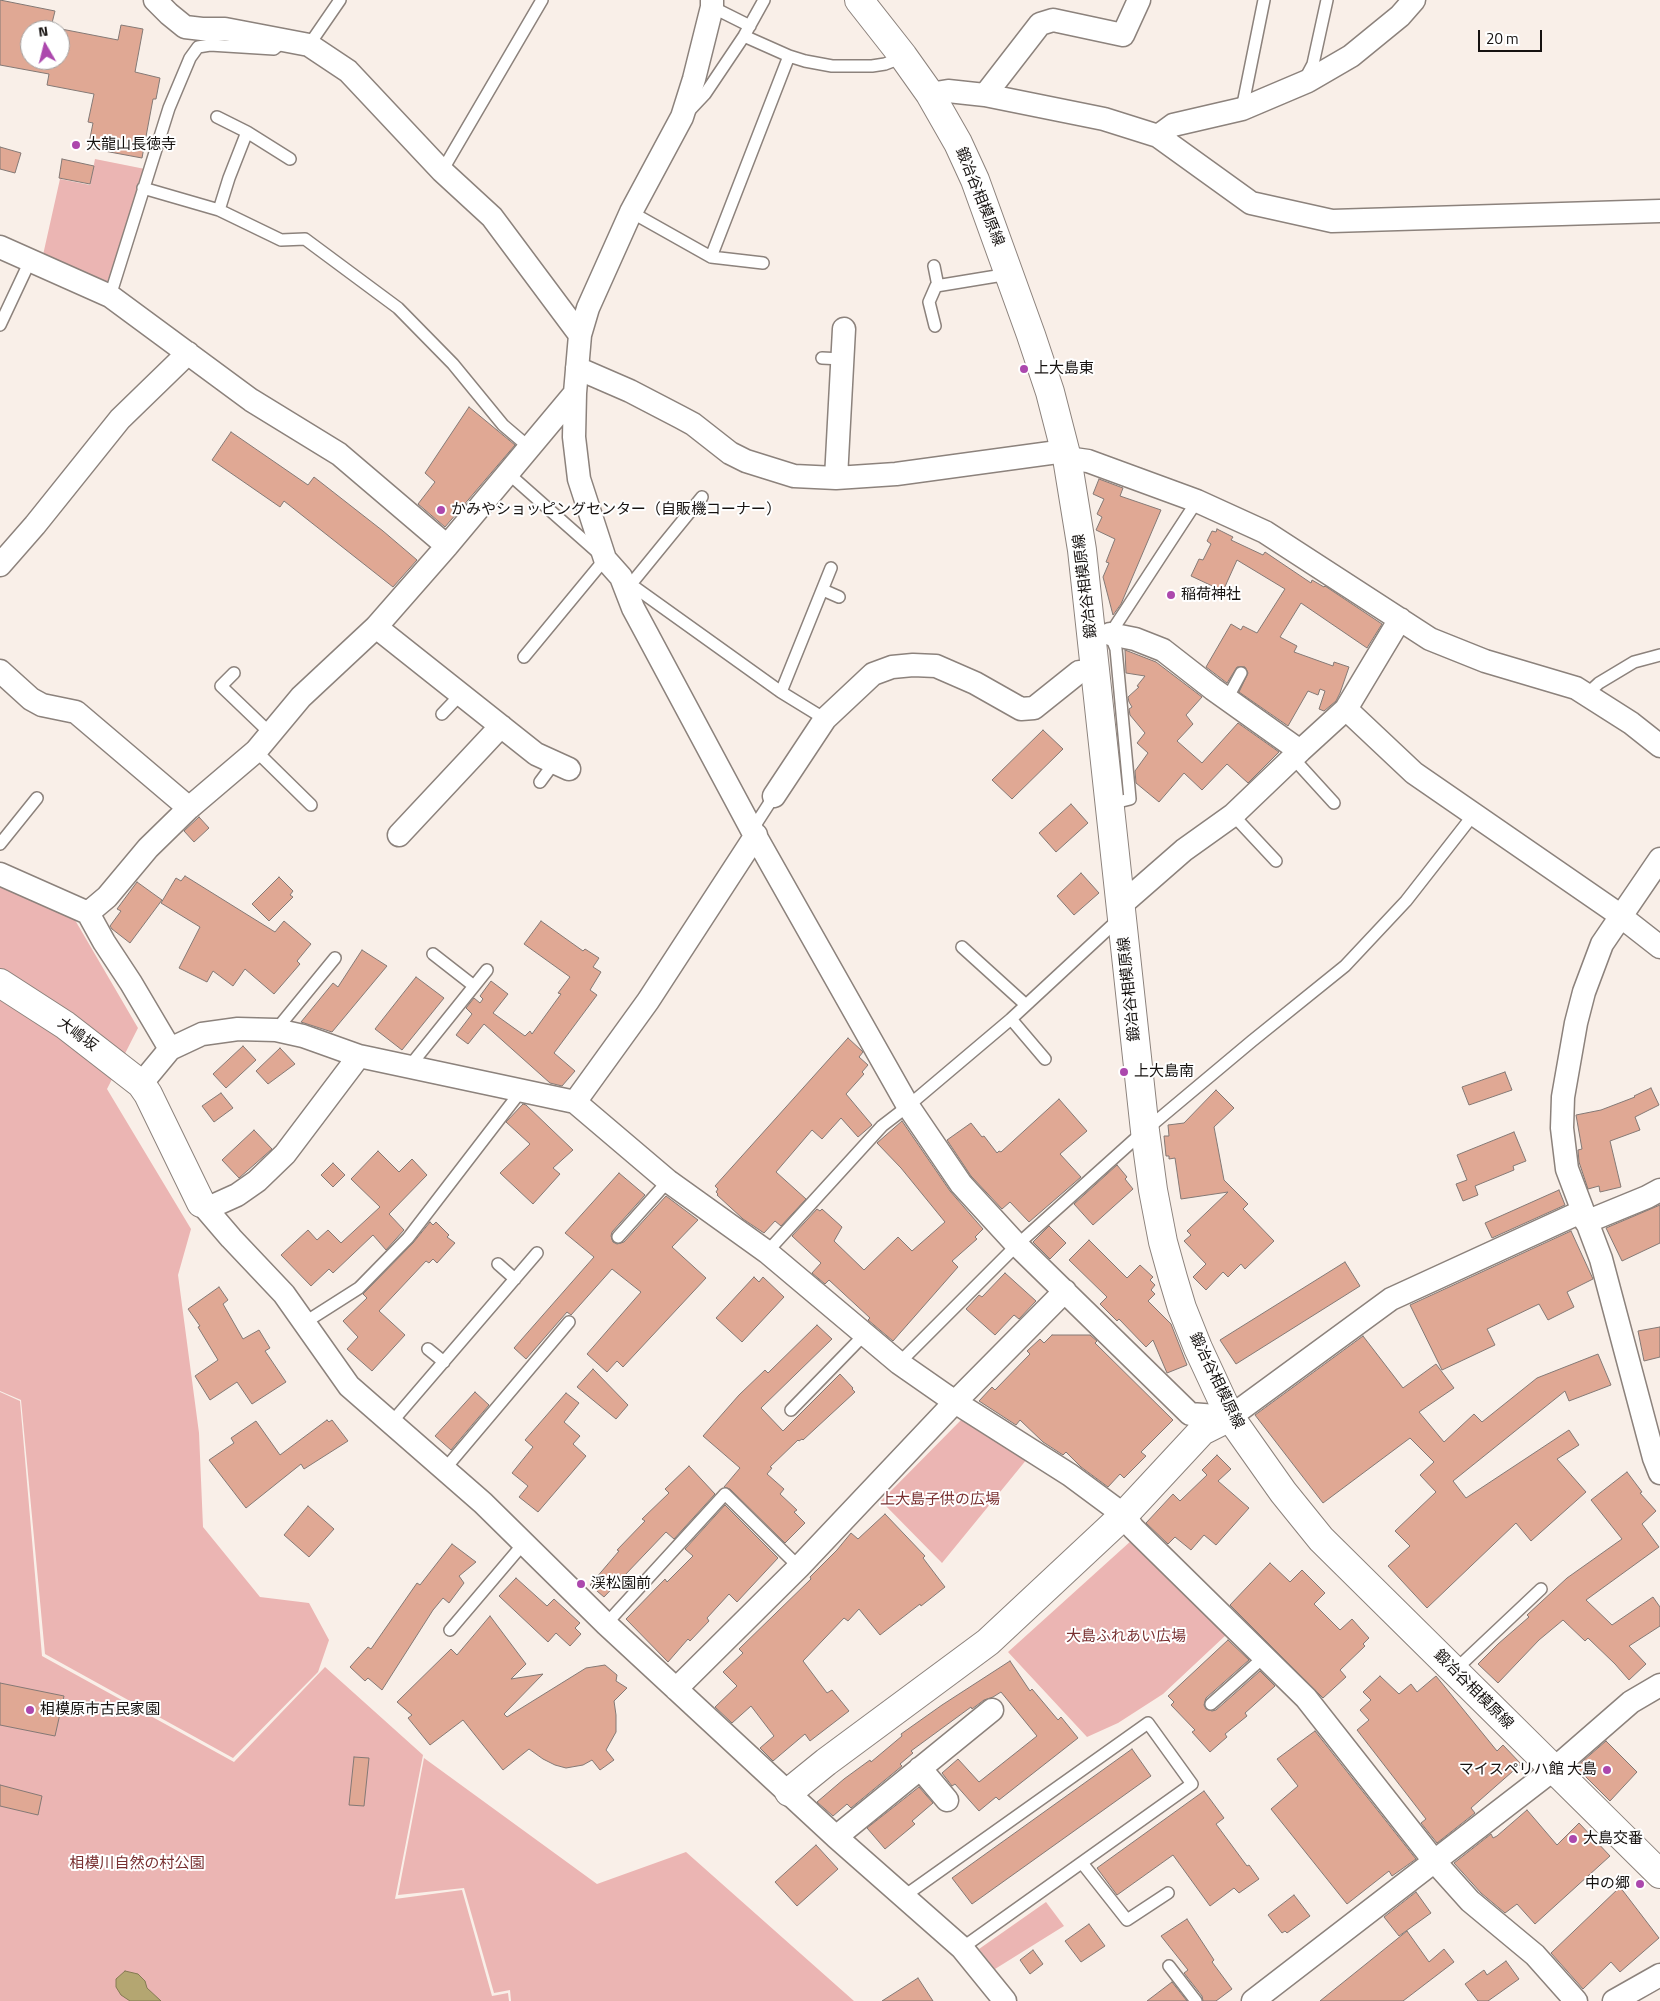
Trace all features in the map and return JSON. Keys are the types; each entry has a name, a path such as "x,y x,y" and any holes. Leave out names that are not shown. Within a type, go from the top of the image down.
{"main road":[{"name":"鍛冶谷相模原線","path":"859,0 930,94 958,143 975,180 1050,392 1066,455 1082,550 1145,1131 1163,1242 1179,1300 1230,1417 1283,1492 1321,1539 1660,1874"},
{"name":"大嶋坂","path":"0,983 65,1025 144,1089"},
{"path":"144,1089 203,1206"},
{"path":"790,1792 826,1762 988,1642 1124,1515 1202,1431 1230,1417"}],"street":[{"path":"155,0 185,27 225,29 309,45 348,71 442,171 492,217 580,336"},
{"path":"985,94 1040,24 1052,20 1123,35 1139,0"},
{"path":"1158,136 1173,125 1242,109 1303,83 1351,56 1400,16 1414,0"},
{"path":"708,2 694,79 682,117 631,212 588,308 580,336 575,393 574,437 579,479 605,559 626,581 643,628 754,832 908,1106 961,1184 1017,1245 1190,1414 1230,1417 1390,1299 1584,1216 1647,1197 1660,1190"},
{"path":"930,94 948,91 985,94 1104,119 1158,136 1251,203 1332,221 1660,210"},
{"path":"0,247 110,296 251,400 339,454 447,546"},
{"path":"836,478 832,359 844,329"},
{"path":"0,565 35,525 120,419 188,353"},
{"path":"577,368 630,391 680,416 694,424 730,453 746,461 794,476 836,478 896,474 1066,455 1088,461 1197,501 1265,532 1430,639 1485,661 1576,688 1631,723 1660,746"},
{"path":"88,913 107,897 148,848 189,808 256,751 300,696 376,627 509,474 575,393"},
{"path":"1121,911 1184,850 1233,815 1346,709 1400,619"},
{"path":"376,627 536,754 562,766"},
{"path":"1110,634 1135,639 1163,650 1296,755"},
{"path":"774,796 825,719 873,674 892,667 913,665 936,666 976,682 1021,709 1034,708 1079,672"},
{"path":"0,671 31,699 42,705 76,712 189,808"},
{"path":"1346,709 1414,773 1621,916 1660,946"},
{"path":"399,835 501,726"},
{"path":"574,1102 648,1001 754,832"},
{"path":"1660,859 1602,944 1584,992 1576,1024 1563,1097 1562,1128 1567,1169 1601,1259 1654,1458 1660,1473"},
{"path":"0,874 88,913 170,1049"},
{"path":"144,1089 170,1049 202,1034 238,1029 276,1030 303,1036 359,1056 574,1102 668,1181 767,1252 899,1363 955,1402 1070,1475 1124,1515 1133,1528 1306,1698 1435,1862 1470,1901 1534,1955 1576,2001"},
{"path":"359,1056 285,1154 257,1181 237,1195 203,1206 284,1294 349,1386 483,1503 676,1690 790,1792 836,1837 962,1948 1005,2001"},
{"path":"676,1690 799,1567 955,1402 1065,1291"},
{"path":"1253,2001 1554,1769 1631,1702 1660,1685"},
{"path":"836,1837 923,1757 992,1710"},
{"path":"923,1757 946,1800"},
{"path":"1614,2001 1660,1975"}],"lane":[{"path":"309,45 340,0"},
{"path":"442,171 542,0"},
{"path":"682,117 705,94 747,31 764,0"},
{"path":"1242,109 1264,0"},
{"path":"1303,83 1312,64 1327,0"},
{"path":"708,2 747,31 789,56 814,63 856,67 885,64 903,56"},
{"path":"110,296 143,188 170,108 190,58 198,47 235,45 274,49 285,41"},
{"path":"711,258 789,56"},
{"path":"217,117 247,132 290,159"},
{"path":"219,210 247,132"},
{"path":"143,188 219,210 281,240 304,239 398,308 453,364 502,425 530,448"},
{"path":"631,212 711,258 763,263"},
{"path":"0,325 30,261"},
{"path":"934,266 938,286"},
{"path":"935,326 930,302 936,286 1009,274"},
{"path":"509,474 605,559 524,657"},
{"path":"702,498 626,581 781,692 825,719"},
{"path":"1110,804 1130,799 1116,649 1110,634 1197,501"},
{"path":"781,692 831,568"},
{"path":"823,590 840,597"},
{"path":"1587,694 1600,683 1634,662 1660,655"},
{"path":"234,672 220,686 270,733"},
{"path":"1227,699 1241,673"},
{"path":"442,714 461,694"},
{"path":"256,751 311,805"},
{"path":"1296,755 1334,803"},
{"path":"540,782 562,766"},
{"path":"754,832 774,796"},
{"path":"0,844 37,798"},
{"path":"899,1363 1017,1245 1145,1131 1344,966 1406,901 1474,814"},
{"path":"1233,815 1276,860"},
{"path":"767,1252 882,1126 1012,1019 1121,911"},
{"path":"962,947 1026,1005"},
{"path":"434,954 474,986"},
{"path":"276,1030 335,958"},
{"path":"409,1067 487,970"},
{"path":"1012,1019 1045,1059"},
{"path":"304,1323 359,1288 408,1238 521,1091"},
{"path":"618,1237 668,1181"},
{"path":"391,1423 537,1253"},
{"path":"498,1264 514,1279"},
{"path":"444,1470 569,1322"},
{"path":"791,1410 865,1334"},
{"path":"428,1349 444,1362"},
{"path":"606,1624 725,1494 799,1567"},
{"path":"450,1630 524,1543"},
{"path":"1454,1671 1541,1589"},
{"path":"1211,1704 1264,1657"},
{"path":"903,1897 1148,1723 1192,1784 962,1948"},
{"path":"1082,1863 1127,1920 1168,1894"},
{"path":"1170,1966 1196,2001"}],"green space":[{"path":"95,159 145,169 108,281 103,284 43,255 60,179 90,185"},
{"path":"0,884 75,920 138,1028 107,1089 191,1229 178,1275 199,1433 203,1527 260,1597 309,1603 329,1640 318,1672 233,1758 45,1654 21,1400 0,1391"},
{"name":"相模川自然の村公園","path":"0,1392 20,1401 42,1656 234,1762 325,1667 423,1755 395,1899 462,1890 492,1996 508,1993 509,2001 0,2001"},
{"name":"上大島子供の広場","path":"963,1418 1027,1459 942,1563 881,1501"},
{"name":"大島ふれあい広場","path":"1132,1540 1226,1635 1163,1694 1118,1723 1087,1737 1008,1652"},
{"path":"424,1758 597,1884 686,1852 854,2001 511,2001 510,1990 494,1993 464,1888 398,1895"},
{"path":"1046,1902 1064,1926 995,1969 979,1949"}],"shaded area":[{"path":"125,1971 138,1974 145,1981 147,1988 161,2001 130,2001 121,1995 116,1987 116,1979"}],"building":[{"path":"0,0 55,11 53,20 20,20 20,69 0,65"},
{"path":"121,25 143,29 135,72 160,78 156,99 153,99 142,158 88,148 93,123 88,122 94,94 47,85 49,74 27,70 70,70 70,31 118,40"},
{"path":"0,147 21,153 15,173 0,169"},
{"path":"62,159 94,166 90,184 59,178"},
{"path":"469,407 515,445 445,527 418,504 435,482 425,473"},
{"path":"231,432 308,485 314,477 417,560 393,587 284,501 280,507 212,460"},
{"path":"1099,479 1123,488 1120,496 1161,510 1121,604 1113,615 1103,577 1109,563 1106,562 1115,539 1096,530 1102,517 1097,514 1104,499 1093,494"},
{"path":"1217,529 1233,537 1231,540 1263,555 1265,552 1311,583 1312,580 1325,586 1382,624 1367,648 1301,603 1280,637 1297,646 1294,652 1333,666 1334,662 1349,667 1336,701 1324,711 1319,709 1325,691 1320,689 1318,695 1308,691 1288,726 1239,692 1248,673 1245,667 1237,667 1227,683 1206,667 1231,624 1241,630 1243,626 1257,633 1285,589 1237,560 1223,591 1191,576 1199,559 1203,560 1211,544 1207,541 1212,531 1216,532"},
{"path":"1125,650 1156,662 1202,697 1186,715 1193,724 1177,741 1202,763 1238,723 1279,752 1248,783 1227,764 1202,790 1184,773 1159,802 1136,783 1135,771 1148,753 1137,743 1145,733 1130,715 1129,709 1132,707 1128,697 1139,687 1137,686 1145,676 1126,673"},
{"path":"1043,730 1063,749 1012,799 992,780"},
{"path":"1071,804 1088,823 1056,852 1039,833"},
{"path":"199,817 209,828 194,842 184,831"},
{"path":"1081,873 1099,893 1074,915 1057,896"},
{"path":"185,876 275,932 284,921 311,944 297,961 300,964 274,994 245,969 233,986 213,971 207,982 179,968 200,927 161,903 176,878 181,881"},
{"path":"279,877 293,891 290,895 293,897 269,921 252,904"},
{"path":"137,882 162,900 130,943 110,926 121,911 117,909"},
{"path":"541,921 583,951 585,949 599,958 593,967 601,972 590,990 597,995 554,1053 575,1071 562,1086 550,1083 484,1024 468,1044 456,1035 472,1014 466,1008 474,998 480,1003 483,999 480,996 491,981 508,994 493,1013 525,1036 530,1031 532,1034 561,994 558,993 570,977 524,944"},
{"path":"362,950 387,966 332,1032 301,1022 333,983 338,987"},
{"path":"416,977 444,998 402,1050 375,1029"},
{"path":"848,1038 863,1052 859,1057 868,1065 862,1072 864,1074 846,1094 872,1125 858,1137 841,1118 822,1139 812,1130 776,1172 806,1199 781,1226 775,1221 764,1233 743,1219 717,1195 718,1189 715,1186"},
{"path":"243,1046 256,1060 226,1088 213,1074"},
{"path":"280,1048 295,1064 268,1084 256,1071"},
{"path":"1505,1072 1512,1090 1469,1105 1462,1087"},
{"path":"1651,1088 1659,1105 1635,1117 1640,1130 1610,1141 1621,1187 1600,1192 1599,1186 1588,1189 1579,1162 1578,1150 1582,1149 1576,1115 1601,1110 1635,1097"},
{"path":"1216,1090 1234,1108 1214,1127 1224,1180 1248,1204 1243,1209 1274,1241 1245,1269 1241,1264 1228,1277 1223,1272 1206,1290 1193,1277 1206,1264 1184,1241 1191,1235 1187,1231 1228,1192 1181,1199 1175,1158 1169,1159 1169,1156 1166,1156 1164,1136 1169,1136 1168,1125 1184,1123"},
{"path":"221,1093 233,1108 214,1122 202,1106"},
{"path":"1059,1099 1087,1131 1060,1154 1081,1177 1029,1222 1010,1202 1002,1209 971,1176 947,1140 971,1123 997,1153 1001,1152"},
{"path":"523,1104 573,1150 553,1168 560,1174 533,1204 500,1173 530,1144 506,1122"},
{"path":"902,1121 950,1191 983,1229 975,1237 977,1239 952,1261 958,1267 893,1341 868,1320 870,1318 829,1280 825,1284 812,1273 821,1263 792,1236 817,1209 820,1211 822,1209 842,1227 834,1241 864,1270 898,1237 912,1251 945,1222 901,1168 877,1143"},
{"path":"254,1130 272,1149 239,1178 222,1160"},
{"path":"1514,1132 1526,1161 1513,1166 1514,1170 1475,1186 1478,1195 1463,1201 1456,1184 1467,1180 1457,1155"},
{"path":"378,1151 399,1172 412,1159 427,1175 389,1214 404,1230 386,1250 373,1235 333,1273 329,1269 311,1286 281,1255 308,1230 317,1240 328,1230 341,1243 380,1207 351,1179"},
{"path":"333,1163 345,1175 333,1187 321,1175"},
{"path":"1117,1165 1127,1177 1125,1179 1133,1189 1093,1225 1074,1204"},
{"path":"619,1173 645,1195 612,1232 613,1242 617,1244 624,1242 666,1196 698,1220 672,1247 706,1278 623,1367 617,1361 607,1372 587,1354 641,1292 612,1269 571,1315 567,1312 526,1359 514,1348 594,1257 565,1233"},
{"path":"1559,1190 1565,1205 1492,1238 1485,1223"},
{"path":"1660,1205 1660,1243 1622,1261 1606,1228"},
{"path":"430,1222 433,1225 436,1222 449,1235 447,1237 455,1243 437,1263 433,1259 429,1263 426,1261 379,1311 405,1335 372,1371 347,1349 358,1337 343,1321 367,1298 363,1294 413,1243"},
{"path":"1049,1226 1066,1243 1050,1259 1033,1242"},
{"path":"1571,1231 1593,1279 1567,1292 1574,1307 1548,1320 1539,1304 1487,1329 1495,1345 1442,1370 1410,1305"},
{"path":"1089,1240 1127,1278 1140,1265 1153,1277 1150,1280 1155,1285 1151,1290 1155,1294 1148,1301 1171,1324 1187,1365 1167,1373 1153,1340 1146,1347 1119,1319 1117,1321 1100,1304 1107,1297 1069,1260"},
{"path":"1345,1262 1360,1286 1236,1364 1220,1340"},
{"path":"1005,1273 1036,1301 1019,1319 1014,1315 995,1335 966,1309 979,1295 982,1297"},
{"path":"754,1277 759,1282 763,1277 784,1297 742,1342 716,1318"},
{"path":"219,1287 228,1300 223,1304 243,1339 259,1330 270,1348 265,1351 286,1382 252,1404 237,1382 210,1400 195,1376 218,1360 198,1327 200,1326 188,1309"},
{"path":"817,1325 832,1339 761,1408 783,1431 840,1374 855,1392 803,1440 798,1440 770,1467 772,1468 767,1474 784,1489 780,1494 797,1510 794,1512 805,1523 785,1543 730,1489 724,1487 740,1468 703,1436 739,1395 765,1370 768,1373"},
{"path":"1660,1327 1660,1357 1644,1361 1638,1331"},
{"path":"1052,1335 1090,1335 1097,1341 1095,1343 1173,1420 1141,1452 1146,1456 1124,1478 1120,1474 1108,1487 1081,1467 1066,1452 1063,1455 1043,1442 1020,1420 1016,1425 979,1401 992,1387 995,1390 1030,1354 1027,1351 1040,1339 1044,1343"},
{"path":"1363,1336 1403,1388 1436,1364 1454,1388 1419,1412 1444,1442 1474,1414 1482,1422 1537,1378 1598,1354 1611,1385 1569,1401 1565,1391 1453,1481 1466,1498 1569,1430 1579,1445 1557,1459 1586,1492 1531,1541 1516,1523 1427,1608 1388,1566 1410,1546 1395,1531 1436,1492 1420,1475 1434,1462 1410,1438 1323,1503 1255,1415"},
{"path":"593,1369 628,1405 616,1419 577,1387"},
{"path":"475,1392 489,1405 451,1450 435,1436"},
{"path":"566,1393 579,1403 564,1422 580,1436 573,1444 586,1456 538,1512 519,1497 528,1486 512,1473 533,1447 525,1440"},
{"path":"327,1420 329,1422 332,1420 348,1441 304,1469 301,1464 246,1508 209,1460 234,1443 231,1438 256,1421 280,1455"},
{"path":"1217,1455 1231,1469 1218,1481 1249,1508 1216,1545 1204,1535 1191,1550 1175,1537 1168,1544 1146,1523 1173,1494 1180,1501 1207,1475 1202,1470"},
{"path":"689,1466 715,1494 674,1539 666,1532 604,1597 590,1585 619,1551 617,1550 645,1521 642,1519 669,1493 665,1489"},
{"path":"1627,1472 1642,1492 1640,1493 1656,1511 1642,1524 1659,1547 1586,1600 1612,1625 1653,1597 1660,1607 1660,1626 1629,1646 1646,1664 1629,1680 1588,1638 1585,1641 1563,1620 1539,1640 1498,1683 1478,1664 1529,1617 1527,1615 1567,1578 1622,1539 1591,1500"},
{"path":"725,1505 778,1558 737,1602 729,1594 707,1618 709,1621 690,1641 688,1639 668,1662 626,1619 665,1579 667,1582 693,1556 685,1549"},
{"path":"308,1506 334,1529 309,1557 284,1535"},
{"path":"885,1514 925,1556 923,1558 945,1587 880,1635 859,1609 848,1621 844,1618 803,1661 827,1693 832,1690 849,1711 810,1741 805,1734 773,1761 760,1748 774,1736 751,1706 732,1723 715,1707 737,1686 723,1672 743,1653 739,1649 811,1579 810,1577 851,1533 858,1539"},
{"path":"452,1544 476,1562 459,1576 464,1583 449,1603 443,1598 433,1610 382,1690 368,1678 365,1681 350,1667 368,1647 371,1649 417,1583 420,1585"},
{"path":"1270,1563 1290,1582 1302,1570 1325,1593 1314,1604 1340,1630 1352,1619 1369,1638 1363,1644 1365,1646 1340,1670 1346,1677 1323,1698 1230,1605"},
{"path":"516,1578 547,1606 554,1599 580,1623 575,1628 581,1634 570,1646 556,1633 548,1642 499,1596"},
{"path":"490,1616 526,1664 511,1679 543,1674 504,1714 507,1717 586,1668 605,1665 617,1675 616,1681 627,1688 614,1701 616,1732 606,1750 614,1760 600,1770 592,1760 583,1765 566,1768 543,1759 529,1749 503,1770 463,1720 430,1745 408,1718 412,1715 397,1702 451,1649 457,1655"},
{"path":"1228,1640 1249,1660 1206,1698 1204,1705 1206,1709 1216,1710 1260,1671 1275,1686 1245,1713 1247,1716 1225,1734 1227,1737 1210,1752 1192,1732 1195,1730 1171,1705 1174,1702 1168,1696"},
{"path":"1010,1661 1030,1691 1032,1689 1058,1720 1061,1717 1078,1738 999,1800 996,1797 979,1811 955,1784 952,1786 942,1773 958,1759 979,1782 1037,1736 1001,1692 984,1700 972,1709 971,1707 911,1751 913,1753 900,1764 902,1766 851,1808 847,1804 833,1816 817,1802 844,1779 870,1760 871,1762 902,1736 901,1734"},
{"path":"1380,1676 1399,1694 1411,1684 1417,1692 1436,1676 1497,1751 1503,1745 1521,1764 1471,1808 1475,1813 1437,1843 1421,1823 1426,1819 1357,1730 1369,1720 1360,1710 1371,1700 1363,1692"},
{"name":"相模原市古民家園","path":"0,1683 64,1696 55,1736 0,1725"},
{"path":"1315,1731 1416,1859 1392,1876 1389,1871 1347,1904 1271,1809 1298,1786 1277,1759"},
{"name":"マイスペリハ館 大島","path":"1606,1741 1637,1772 1610,1801 1576,1767"},
{"path":"1132,1749 1151,1776 972,1904 952,1878"},
{"path":"354,1757 369,1758 364,1806 349,1805"},
{"path":"0,1785 42,1796 38,1815 0,1806"},
{"path":"919,1787 933,1803 912,1821 915,1824 885,1849 867,1828"},
{"path":"1204,1791 1224,1818 1216,1824 1259,1879 1239,1893 1234,1888 1210,1906 1173,1855 1117,1895 1097,1868"},
{"path":"1527,1810 1557,1845 1579,1823 1610,1856 1535,1924 1517,1904 1505,1913 1481,1893 1454,1863 1491,1834 1493,1838 1497,1836"},
{"path":"816,1845 838,1869 797,1906 775,1882"},
{"path":"1620,1887 1659,1938 1620,1972 1611,1962 1583,1989 1551,1953"},
{"path":"1416,1892 1431,1913 1399,1936 1384,1917"},
{"path":"1294,1895 1310,1916 1287,1933 1285,1931 1282,1933 1268,1915"},
{"path":"1187,1919 1214,1960 1212,1962 1232,1989 1216,2001 1203,2001 1202,1996 1184,1973 1188,1970 1161,1936"},
{"path":"1089,1924 1105,1946 1081,1962 1065,1941"},
{"path":"1407,1931 1429,1962 1444,1949 1454,1962 1403,2001 1320,2001"},
{"path":"1033,1950 1043,1964 1030,1974 1020,1960"},
{"path":"1506,1961 1519,1979 1488,2001 1478,2001 1465,1984 1484,1970 1487,1975"},
{"path":"918,1978 933,2001 882,2001"},
{"path":"1172,1982 1187,2001 1147,2001"}],"place":[{"name":"大龍山長徳寺","path":"76,145"},
{"name":"上大島東","path":"1024,369"},
{"name":"かみやショッピングセンター（自販機コーナー）","path":"441,510"},
{"name":"稲荷神社","path":"1171,595"},
{"name":"上大島南","path":"1124,1072"},
{"name":"渓松園前","path":"581,1584"},
{"name":"相模原市古民家園","path":"30,1710"},
{"name":"マイスペリハ館 大島","path":"1607,1770"},
{"name":"大島交番","path":"1573,1839"},
{"name":"中の郷","path":"1640,1884"}]}
